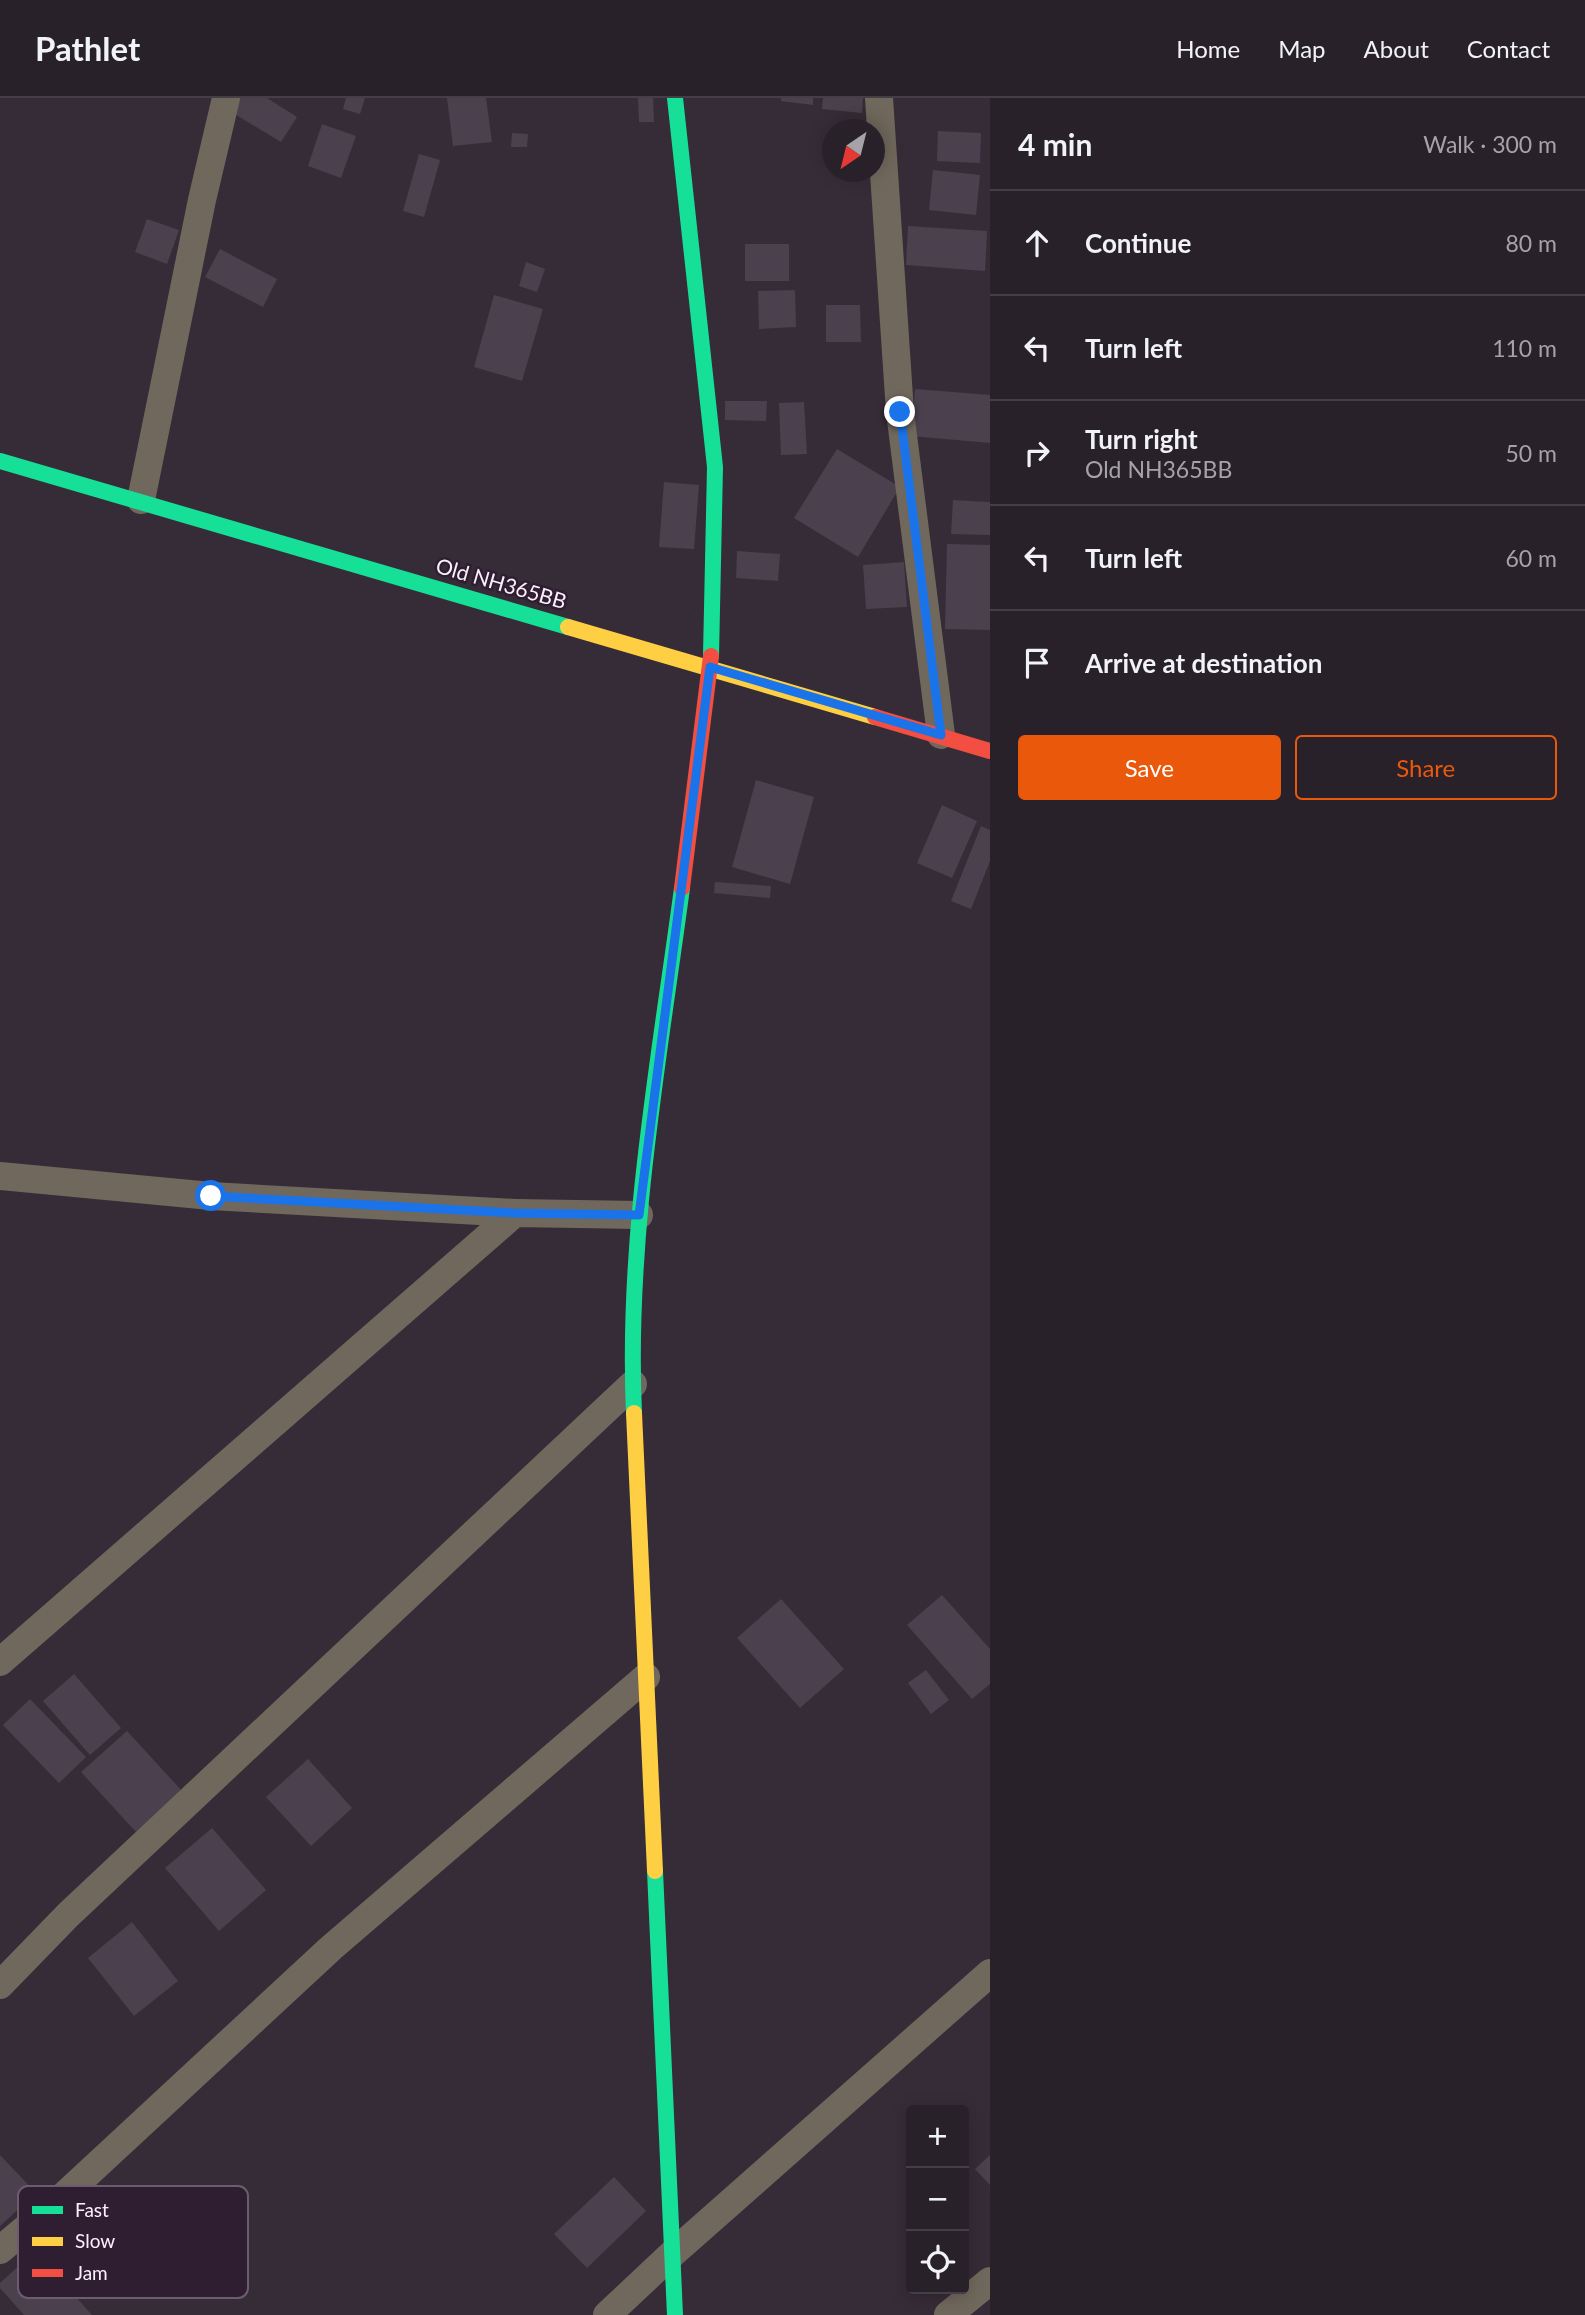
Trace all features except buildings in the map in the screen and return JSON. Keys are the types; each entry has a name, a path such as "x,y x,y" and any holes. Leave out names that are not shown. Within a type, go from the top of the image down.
{"street":[{"path":"141,500 202,200 226,98"},
{"path":"675,98 715,467 710,667 639,1215 633,1384 675,2315"},
{"path":"880,98 900,412 941,735"},
{"name":"Old NH365BB","path":"0,461 141,500 990,751"},
{"path":"0,1176 211,1196 515,1213 639,1215"},
{"path":"0,1662 515,1213"},
{"path":"0,1985 68,1915 633,1384"},
{"path":"74,2186 331,1948 646,1677"},
{"path":"607,2315 672,2254 990,1973"},
{"path":"0,2250 18,2235"},
{"path":"948,2315 990,2281"}],"traffic: fast":[{"path":"675,98 715,467 711,656"},
{"path":"0,461 568,627"},
{"path":"634,1413 635,1281 646,1149 682,888"},
{"path":"655,1871 675,2315"}],"traffic: slow":[{"path":"568,627 875,717"},
{"path":"634,1413 655,1871"}],"traffic: jam":[{"path":"682,888 711,656"},
{"path":"875,717 990,751"}],"route":[{"path":"211,1196 515,1213 639,1215 710,667 941,735 900,412"}]}
